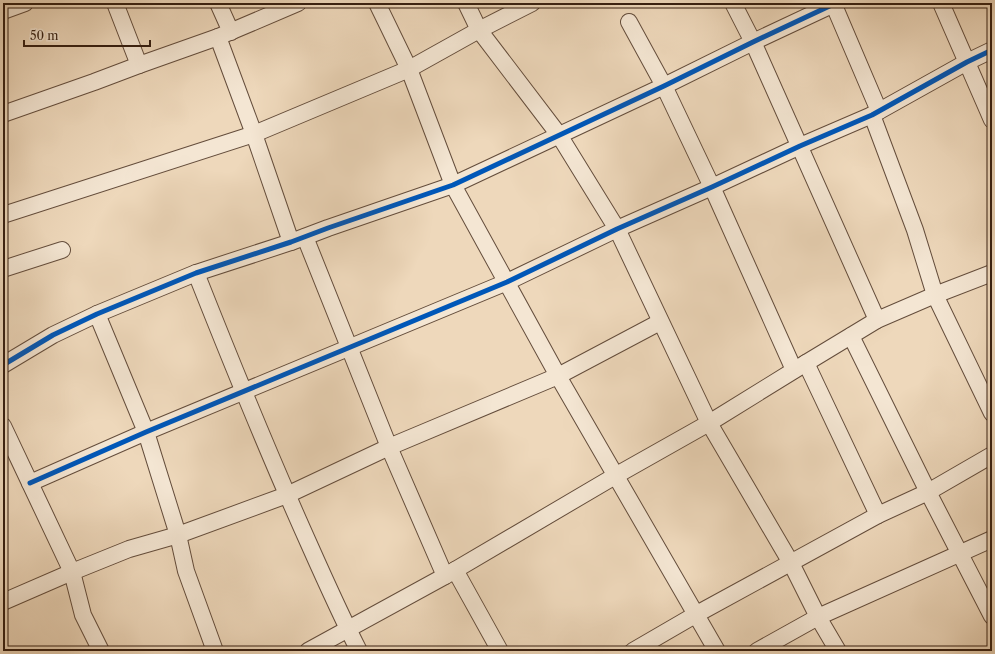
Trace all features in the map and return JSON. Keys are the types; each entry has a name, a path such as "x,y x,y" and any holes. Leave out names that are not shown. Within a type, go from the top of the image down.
{"street":[{"path":"3,11 25,3"},
{"path":"114,3 139,65"},
{"path":"218,3 224,34 254,134 298,239 350,347 389,447 450,573 500,651"},
{"path":"3,114 224,34 298,3"},
{"path":"377,3 409,69 453,185 558,376 717,651"},
{"path":"466,3 480,30 559,135 617,230 709,423 791,563 818,617 838,651"},
{"path":"3,215 254,134 409,69 532,3"},
{"path":"733,3 753,42 877,320"},
{"path":"3,365 53,335 97,314 196,274 453,185 664,86 834,3 876,113 915,230 935,296 992,413"},
{"path":"941,3 992,120"},
{"path":"629,22 664,86 712,188 800,367 878,515"},
{"path":"30,483 146,432 507,282 800,146 876,113 967,62 992,50"},
{"path":"3,269 62,250"},
{"path":"308,651 450,573 615,476 709,423 877,320 992,273"},
{"path":"196,274 287,495 347,629 359,651"},
{"path":"97,314 146,432 178,535 186,571 215,651"},
{"path":"3,602 129,549 178,535 287,495 389,447 558,376 660,322"},
{"path":"851,336 928,492 992,616"},
{"path":"3,426 72,572 83,615 101,651"},
{"path":"633,651 695,615 878,515 928,492 992,455"},
{"path":"757,651 818,617 992,539"}],"cycle path":[{"path":"3,365 53,335 97,314 196,273 291,242 453,185 836,3"},
{"path":"30,483 146,432 507,282 617,229 872,115 967,62 992,50"}]}
